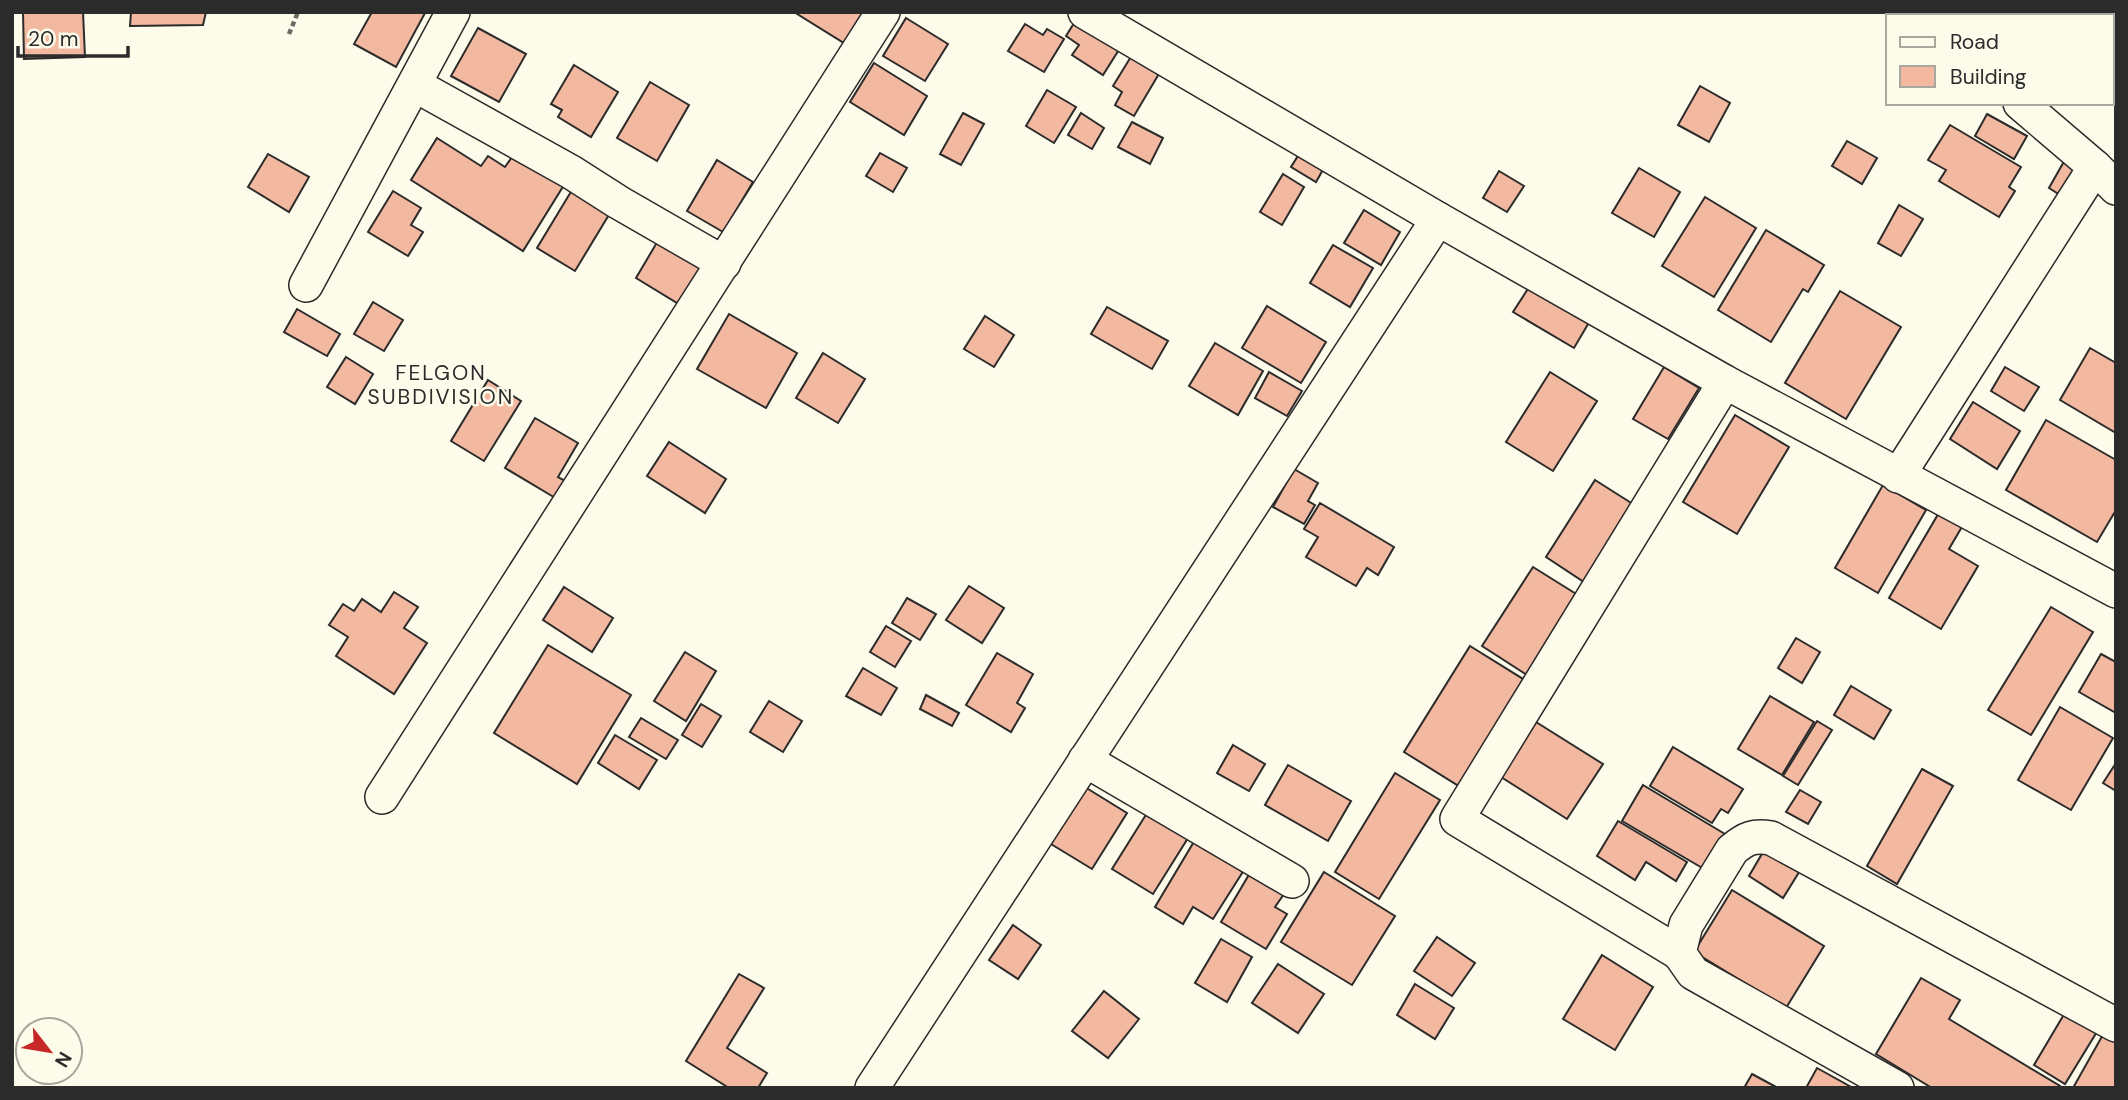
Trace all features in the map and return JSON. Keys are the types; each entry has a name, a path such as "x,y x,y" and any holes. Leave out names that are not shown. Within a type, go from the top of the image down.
{"street":[{"path":"306,285 453,12"},
{"path":"382,797 883,12"},
{"path":"1085,12 1438,219 1725,382 2116,591"},
{"path":"415,85 571,172 724,263"},
{"path":"1898,476 2106,177 2022,105"},
{"path":"872,1088 1438,219"},
{"path":"1725,382 1457,819 1679,953 1693,973 1897,1088"},
{"path":"1085,761 1292,881"},
{"path":"1679,953 1686,925 1732,850 1742,841 1756,835 1771,838 2116,1025"}],"path":[{"path":"289,34 298,12"}],"building":[{"path":"23,12 83,12 85,57 24,59"},
{"path":"131,12 206,12 203,25 130,26"},
{"path":"372,12 425,13 396,67 354,44"},
{"path":"794,12 863,12 844,43"},
{"path":"2092,12 2094,14 2055,14"},
{"path":"906,18 948,44 925,81 883,56"},
{"path":"1076,20 1120,48 1103,75 1072,55 1079,45 1066,36"},
{"path":"1025,24 1043,35 1047,29 1064,39 1044,72 1008,51"},
{"path":"478,28 526,54 499,102 451,76"},
{"path":"1132,55 1160,72 1134,116 1115,105 1122,92 1113,86"},
{"path":"874,63 927,96 904,135 850,102"},
{"path":"574,65 618,92 591,137 558,117 562,110 551,104"},
{"path":"650,82 689,105 657,161 617,138"},
{"path":"1700,86 1730,103 1709,142 1678,125"},
{"path":"1047,90 1076,107 1054,143 1026,126"},
{"path":"963,113 984,124 961,165 940,154"},
{"path":"1081,113 1104,128 1092,149 1068,135"},
{"path":"1987,114 2027,136 2014,159 1975,136"},
{"path":"1132,122 1163,138 1150,164 1118,147"},
{"path":"1950,125 2021,167 2009,187 2015,191 1999,217 1939,181 1946,170 1928,160"},
{"path":"437,138 481,166 488,156 505,167 514,154 564,185 523,251 411,180"},
{"path":"1847,141 1877,158 1862,184 1832,166"},
{"path":"1301,151 1325,166 1316,182 1291,167"},
{"path":"880,153 907,168 893,192 866,176"},
{"path":"268,154 309,177 289,212 248,187"},
{"path":"2066,158 2085,170 2068,200 2049,188"},
{"path":"717,160 753,182 723,232 687,211"},
{"path":"1639,168 1680,192 1654,237 1612,213"},
{"path":"1499,171 1524,186 1507,212 1483,198"},
{"path":"1283,174 1304,187 1282,225 1260,212"},
{"path":"575,185 613,208 575,271 537,248"},
{"path":"393,191 421,208 411,225 423,232 408,256 368,232"},
{"path":"1705,197 1756,228 1714,297 1662,266"},
{"path":"1899,205 1923,219 1901,256 1878,243"},
{"path":"1364,210 1400,232 1381,265 1344,243"},
{"path":"1766,230 1824,265 1808,292 1803,289 1771,342 1718,310"},
{"path":"659,239 705,266 682,306 636,278"},
{"path":"1333,245 1373,268 1350,307 1310,283"},
{"path":"1531,284 1591,319 1574,348 1513,312"},
{"path":"1840,291 1901,327 1846,419 1785,383"},
{"path":"373,302 403,320 384,351 354,334"},
{"path":"1267,306 1326,342 1301,383 1242,348"},
{"path":"1107,307 1168,341 1152,369 1091,334"},
{"path":"297,309 340,334 327,356 284,332"},
{"path":"729,314 797,353 766,408 697,369"},
{"path":"985,316 1014,335 994,367 964,349"},
{"path":"1215,343 1263,371 1238,415 1189,386"},
{"path":"2090,348 2116,363 2116,433 2060,400"},
{"path":"823,353 865,379 838,423 796,398"},
{"path":"346,357 373,374 355,404 327,387"},
{"path":"1664,367 1699,388 1668,439 1633,419"},
{"path":"2005,367 2039,387 2024,411 1991,391"},
{"path":"1269,372 1302,391 1287,416 1255,398"},
{"path":"1550,372 1597,401 1553,471 1506,442"},
{"path":"488,380 521,401 484,461 451,441"},
{"path":"1973,402 2020,431 1997,469 1950,439"},
{"path":"1735,415 1789,447 1737,534 1683,502"},
{"path":"535,418 578,443 558,477 567,482 557,499 505,468"},
{"path":"2046,420 2116,460 2116,510 2097,542 2006,490"},
{"path":"669,442 726,479 705,513 647,476"},
{"path":"1294,469 1318,483 1308,501 1315,505 1304,524 1273,507"},
{"path":"1595,480 1636,506 1587,584 1546,557"},
{"path":"1883,485 1926,510 1878,593 1835,568"},
{"path":"1320,503 1394,547 1378,575 1367,568 1356,586 1306,557 1318,537 1304,529"},
{"path":"1940,511 1963,525 1949,549 1978,566 1941,629 1889,598"},
{"path":"1533,567 1581,597 1530,677 1482,646"},
{"path":"969,586 1004,608 982,643 946,620"},
{"path":"564,587 613,618 592,652 543,620"},
{"path":"394,592 418,607 404,628 427,643 394,694 336,656 348,637 329,625 343,604 354,611 362,599 381,612"},
{"path":"907,598 936,614 920,640 892,623"},
{"path":"2051,607 2093,632 2031,735 1988,710"},
{"path":"886,626 911,641 895,667 870,652"},
{"path":"1796,638 1820,652 1802,683 1778,668"},
{"path":"548,645 631,695 577,784 494,733"},
{"path":"1470,646 1528,682 1462,788 1404,752"},
{"path":"685,652 716,671 686,721 654,701"},
{"path":"997,653 1033,674 1017,703 1025,708 1011,732 966,705"},
{"path":"2101,654 2116,662 2116,713 2079,692"},
{"path":"863,668 897,688 881,715 846,696"},
{"path":"1851,686 1891,710 1874,739 1834,715"},
{"path":"926,695 959,713 952,726 920,709"},
{"path":"1770,696 1814,722 1782,775 1738,749"},
{"path":"769,701 802,721 783,752 750,732"},
{"path":"701,704 721,716 702,747 682,735"},
{"path":"2060,707 2113,738 2071,810 2018,780"},
{"path":"641,718 678,740 666,759 629,737"},
{"path":"1817,721 1832,730 1798,785 1783,776"},
{"path":"1536,722 1603,764 1567,819 1501,777"},
{"path":"615,735 657,760 639,789 598,763"},
{"path":"1233,745 1265,764 1249,791 1217,773"},
{"path":"1673,747 1743,789 1728,813 1721,809 1712,823 1650,786"},
{"path":"2116,763 2116,791 2103,783"},
{"path":"1288,765 1351,801 1328,841 1265,805"},
{"path":"1922,769 1953,786 1897,884 1867,866"},
{"path":"1395,773 1440,800 1379,899 1335,872"},
{"path":"1080,784 1127,813 1092,869 1046,841"},
{"path":"1643,785 1725,834 1704,869 1622,821"},
{"path":"1800,790 1821,802 1808,824 1786,812"},
{"path":"1147,813 1188,838 1153,894 1112,869"},
{"path":"1618,821 1687,862 1676,881 1646,862 1635,880 1597,856"},
{"path":"1195,840 1244,870 1213,919 1193,907 1183,924 1155,907"},
{"path":"1766,847 1801,869 1783,898 1749,876"},
{"path":"1324,872 1395,916 1352,985 1281,942"},
{"path":"1250,873 1284,894 1275,907 1287,914 1266,949 1221,922"},
{"path":"1732,890 1824,946 1786,1008 1694,952"},
{"path":"1013,925 1041,945 1018,979 989,960"},
{"path":"1437,937 1475,963 1452,996 1414,971"},
{"path":"1221,939 1252,957 1227,1002 1195,983"},
{"path":"1602,955 1653,987 1615,1050 1563,1019"},
{"path":"1278,964 1324,994 1298,1033 1252,1003"},
{"path":"739,974 764,988 727,1048 767,1073 758,1088 729,1088 686,1061"},
{"path":"1921,978 1960,1000 1949,1019 2060,1086 2059,1088 1932,1088 1876,1054"},
{"path":"1415,984 1454,1008 1435,1039 1397,1015"},
{"path":"1104,991 1139,1019 1108,1058 1072,1031"},
{"path":"2066,1011 2098,1030 2065,1084 2034,1065"},
{"path":"2105,1031 2116,1037 2116,1088 2073,1088"},
{"path":"1817,1068 1853,1088 1806,1088"},
{"path":"1752,1074 1778,1088 1744,1088"}],"district":[{"name":"FELGON SUBDIVISION","path":"441,385"}]}
